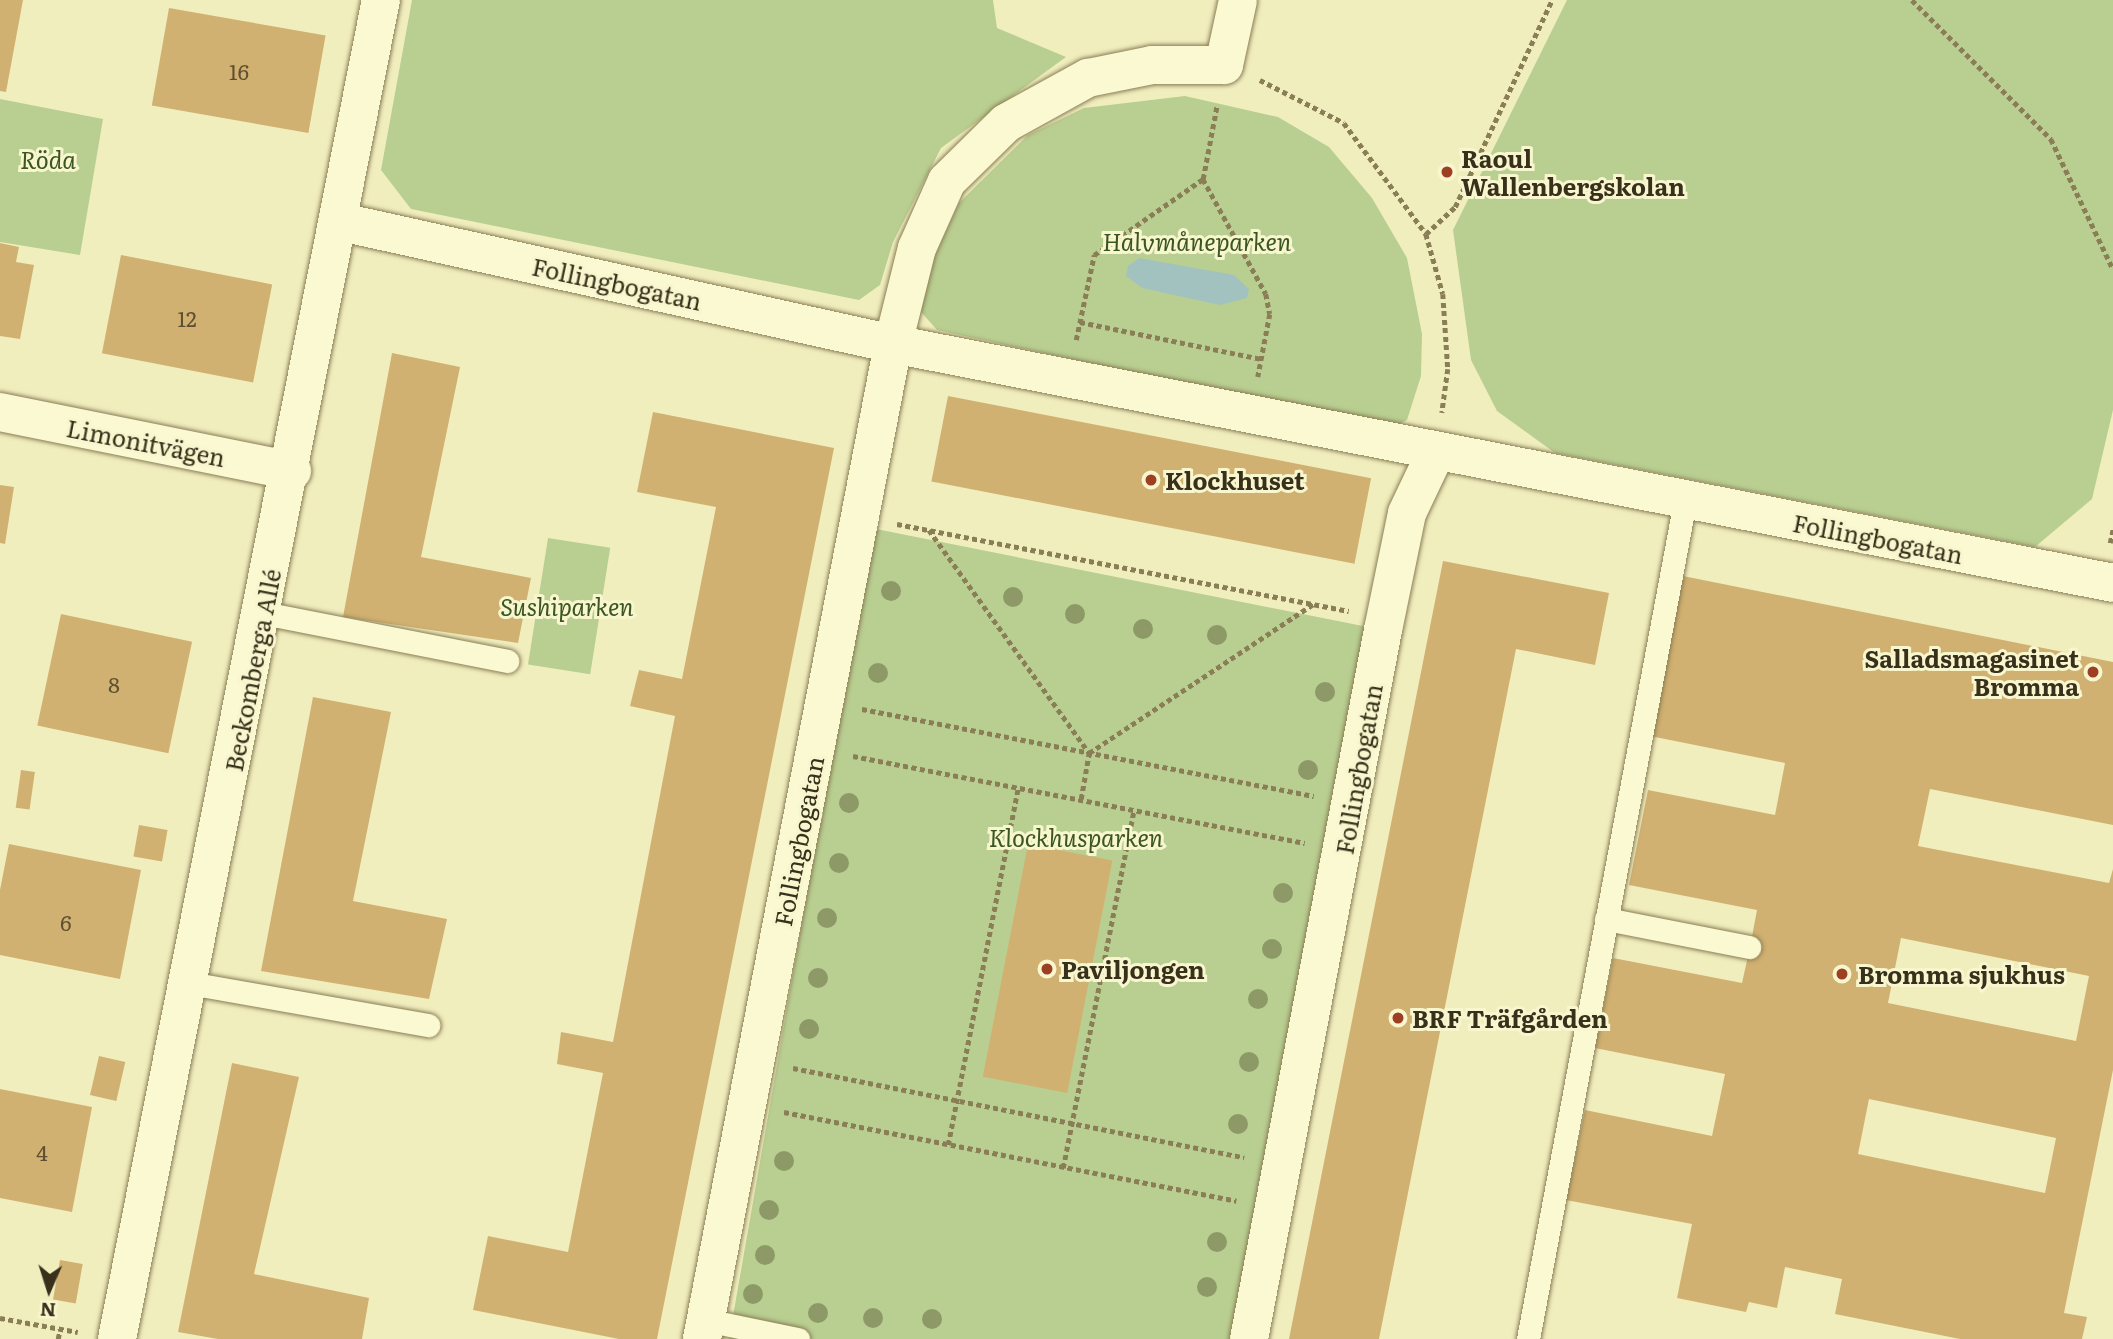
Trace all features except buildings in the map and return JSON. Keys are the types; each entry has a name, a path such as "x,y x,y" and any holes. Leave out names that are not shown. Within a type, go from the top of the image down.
{"street":[{"name":"Beckomberga Allé","path":"118,1339 341,222 381,0"},
{"path":"893,344 917,248 947,181 1006,123 1088,78 1152,65 1224,65 1238,0"},
{"name":"Follingbogatan","path":"341,222 893,344 2113,583"},
{"name":"Follingbogatan","path":"704,1329 893,344"},
{"name":"Limonitvägen","path":"0,412 292,471"},
{"name":"Follingbogatan","path":"1249,1339 1408,513 1436,452"}],"lane":[{"path":"1528,1339 1685,501"},
{"path":"263,613 507,661"},
{"path":"1606,919 1749,947"},
{"path":"189,983 429,1025"},
{"path":"704,1329 798,1339"}],"path":[{"path":"1426,234 1455,207 1552,0"},
{"path":"1912,0 2051,139 2113,269"},
{"path":"1203,178 1094,256 1080,323 1262,359 1270,314 1266,294 1203,178 1224,65 1298,95 1344,123 1426,234 1443,294 1448,369 1436,452"},
{"path":"860,517 1387,619"},
{"path":"929,530 1089,753 1081,799"},
{"path":"1089,753 1313,604"},
{"path":"824,701 1352,803"},
{"path":"815,749 1343,850"},
{"path":"948,1145 1018,788"},
{"path":"1063,1168 1134,810"},
{"path":"755,1061 1283,1165"},
{"path":"747,1105 1275,1209"},
{"path":"0,1318 118,1339"},
{"path":"58,1339 60,1329"}],"green space":[{"path":"412,0 993,0 997,28 1066,57 941,148 893,242 880,285 859,300 411,209 381,170"},
{"path":"1567,0 2113,0 2113,410 2092,499 2035,547 1555,453 1497,411 1471,360 1453,230"},
{"name":"Halvmåneparken","path":"1185,96 1278,117 1329,147 1372,198 1407,258 1422,334 1421,376 1407,420 1393,428 937,330 921,312 932,262 959,203 1028,135 1084,108"},
{"name":"Röda","path":"0,99 103,119 80,255 0,242"},
{"name":"Klockhusparken","path":"871,528 1383,630 1230,1339 729,1339"},
{"name":"Sushiparken","path":"548,538 610,548 590,674 528,664"}],"water":[{"path":"1139,258 1234,275 1249,289 1247,298 1220,305 1142,288 1126,276 1128,266"}],"place":[{"name":"Raoul Wallenbergskolan","path":"1447,172"},
{"name":"Klockhuset","path":"1151,480"},
{"name":"Salladsmagasinet Bromma","path":"2093,672"},
{"name":"Paviljongen","path":"1047,969"},
{"name":"Bromma sjukhus","path":"1842,974"},
{"name":"BRF Träfgården","path":"1398,1018"}]}
